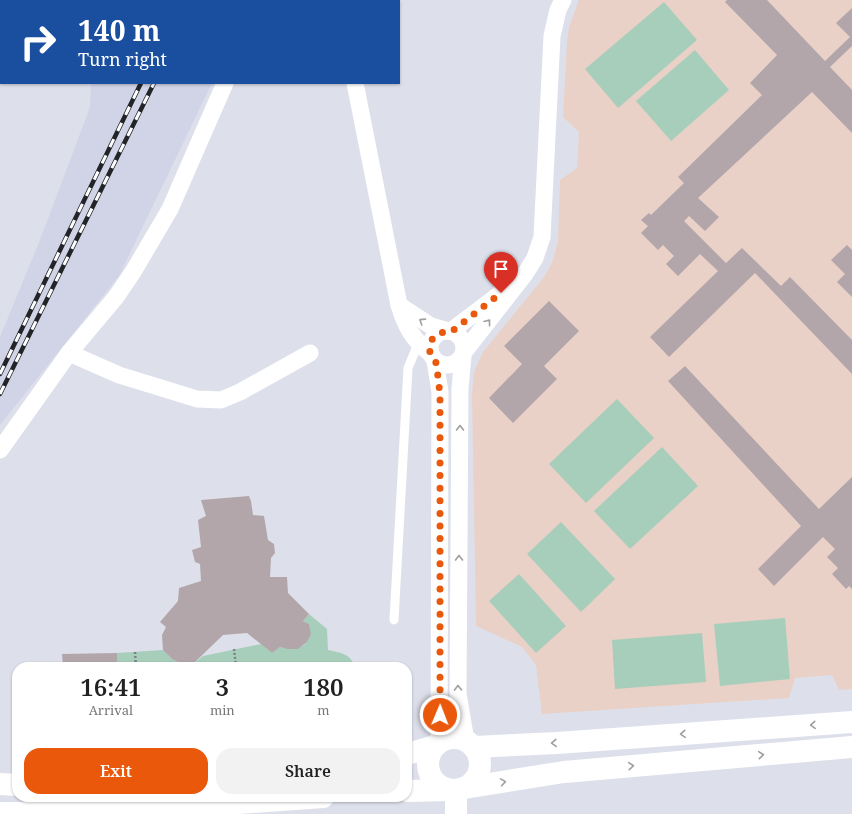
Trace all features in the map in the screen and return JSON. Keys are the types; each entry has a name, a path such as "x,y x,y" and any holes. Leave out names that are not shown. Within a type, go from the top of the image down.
{"main road":[{"path":"412,752 437,745 451,738 470,744 557,743 852,722"},
{"path":"437,745 429,760 431,776 441,787 456,789 477,778 480,770 478,754 470,744"},
{"path":"412,791 456,789 564,772 852,747"},
{"path":"0,784 12,785"},
{"path":"456,789 456,814"},
{"path":"0,813 96,813 252,802"}],"street":[{"path":"355,84 399,305 405,326 428,353 440,364 450,365 460,360 463,354 525,274 535,258 542,237 552,36 558,10 563,0"},
{"path":"0,450 69,353 120,291 133,272 170,209 225,84"},
{"path":"437,745 440,399 428,353 433,338 442,332 449,331 525,274"},
{"path":"399,305 431,326 456,334 463,342 460,388 458,694 470,744"},
{"path":"69,353 119,375 197,398 221,400 240,392 310,353"}],"lane":[{"path":"394,620 408,368 428,353"}],"path":[{"path":"234,649 235,662"},
{"path":"135,652 136,662"}],"shaded area":[{"path":"579,0 852,0 852,689 839,690 832,675 795,678 789,698 542,714 536,665 522,647 476,626 472,394 474,372 483,352 544,277 552,263 558,242 560,180 577,168 579,132 563,117 569,27"},
{"path":"91,84 212,84 119,276 0,425 0,337 40,240 90,107"}],"green space":[{"path":"664,2 697,40 618,108 585,69"},
{"path":"695,50 729,90 671,141 636,101"},
{"path":"617,399 654,438 586,503 549,464"},
{"path":"662,447 698,486 630,549 594,511"},
{"path":"561,522 615,579 581,612 527,554"},
{"path":"519,574 566,626 536,653 489,601"},
{"path":"309,614 327,629 328,650 344,654 353,662 196,662 203,656 261,644 272,653 280,647 287,649 299,648 307,642 310,631 309,624 303,621"},
{"path":"785,618 790,679 720,686 714,624"},
{"path":"702,633 706,682 615,689 612,640"},
{"path":"163,650 177,662 117,662 117,653"}],"building":[{"path":"727,0 767,0 825,61 850,37 836,23 852,8 852,46 830,67 852,90 852,133 812,92 698,198 719,217 705,231 689,216 684,221 726,263 742,248 781,286 790,277 852,340 852,374 755,273 669,357 650,337 718,271 700,254 678,276 666,264 674,256 663,245 658,250 641,233 648,226 641,220 649,213 651,215 684,183 678,177 762,95 750,83 777,55 725,2"},
{"path":"847,245 852,250 852,297 837,282 845,274 831,260"},
{"path":"549,301 579,331 544,366 557,379 513,423 489,398 522,364 504,346"},
{"path":"685,366 819,509 852,477 852,589 849,586 846,589 832,574 838,568 827,557 835,549 823,537 774,586 758,569 801,526 668,381"},
{"path":"249,496 253,515 264,516 268,540 274,544 275,553 271,558 270,577 287,577 288,593 309,614 303,621 309,624 311,634 307,642 298,649 287,649 280,647 272,653 247,633 223,635 195,662 177,662 163,650 162,635 166,627 160,622 178,601 179,588 201,581 200,564 195,562 192,550 201,547 198,520 206,516 201,500"},
{"path":"117,653 117,662 63,662 62,654"}],"railway":[{"path":"0,374 141,84"},
{"path":"0,394 154,84"}],"route":[{"path":"440,715 440,392 435,361 430,354 430,348 433,338 437,334 448,331 451,332 501,293"}]}
